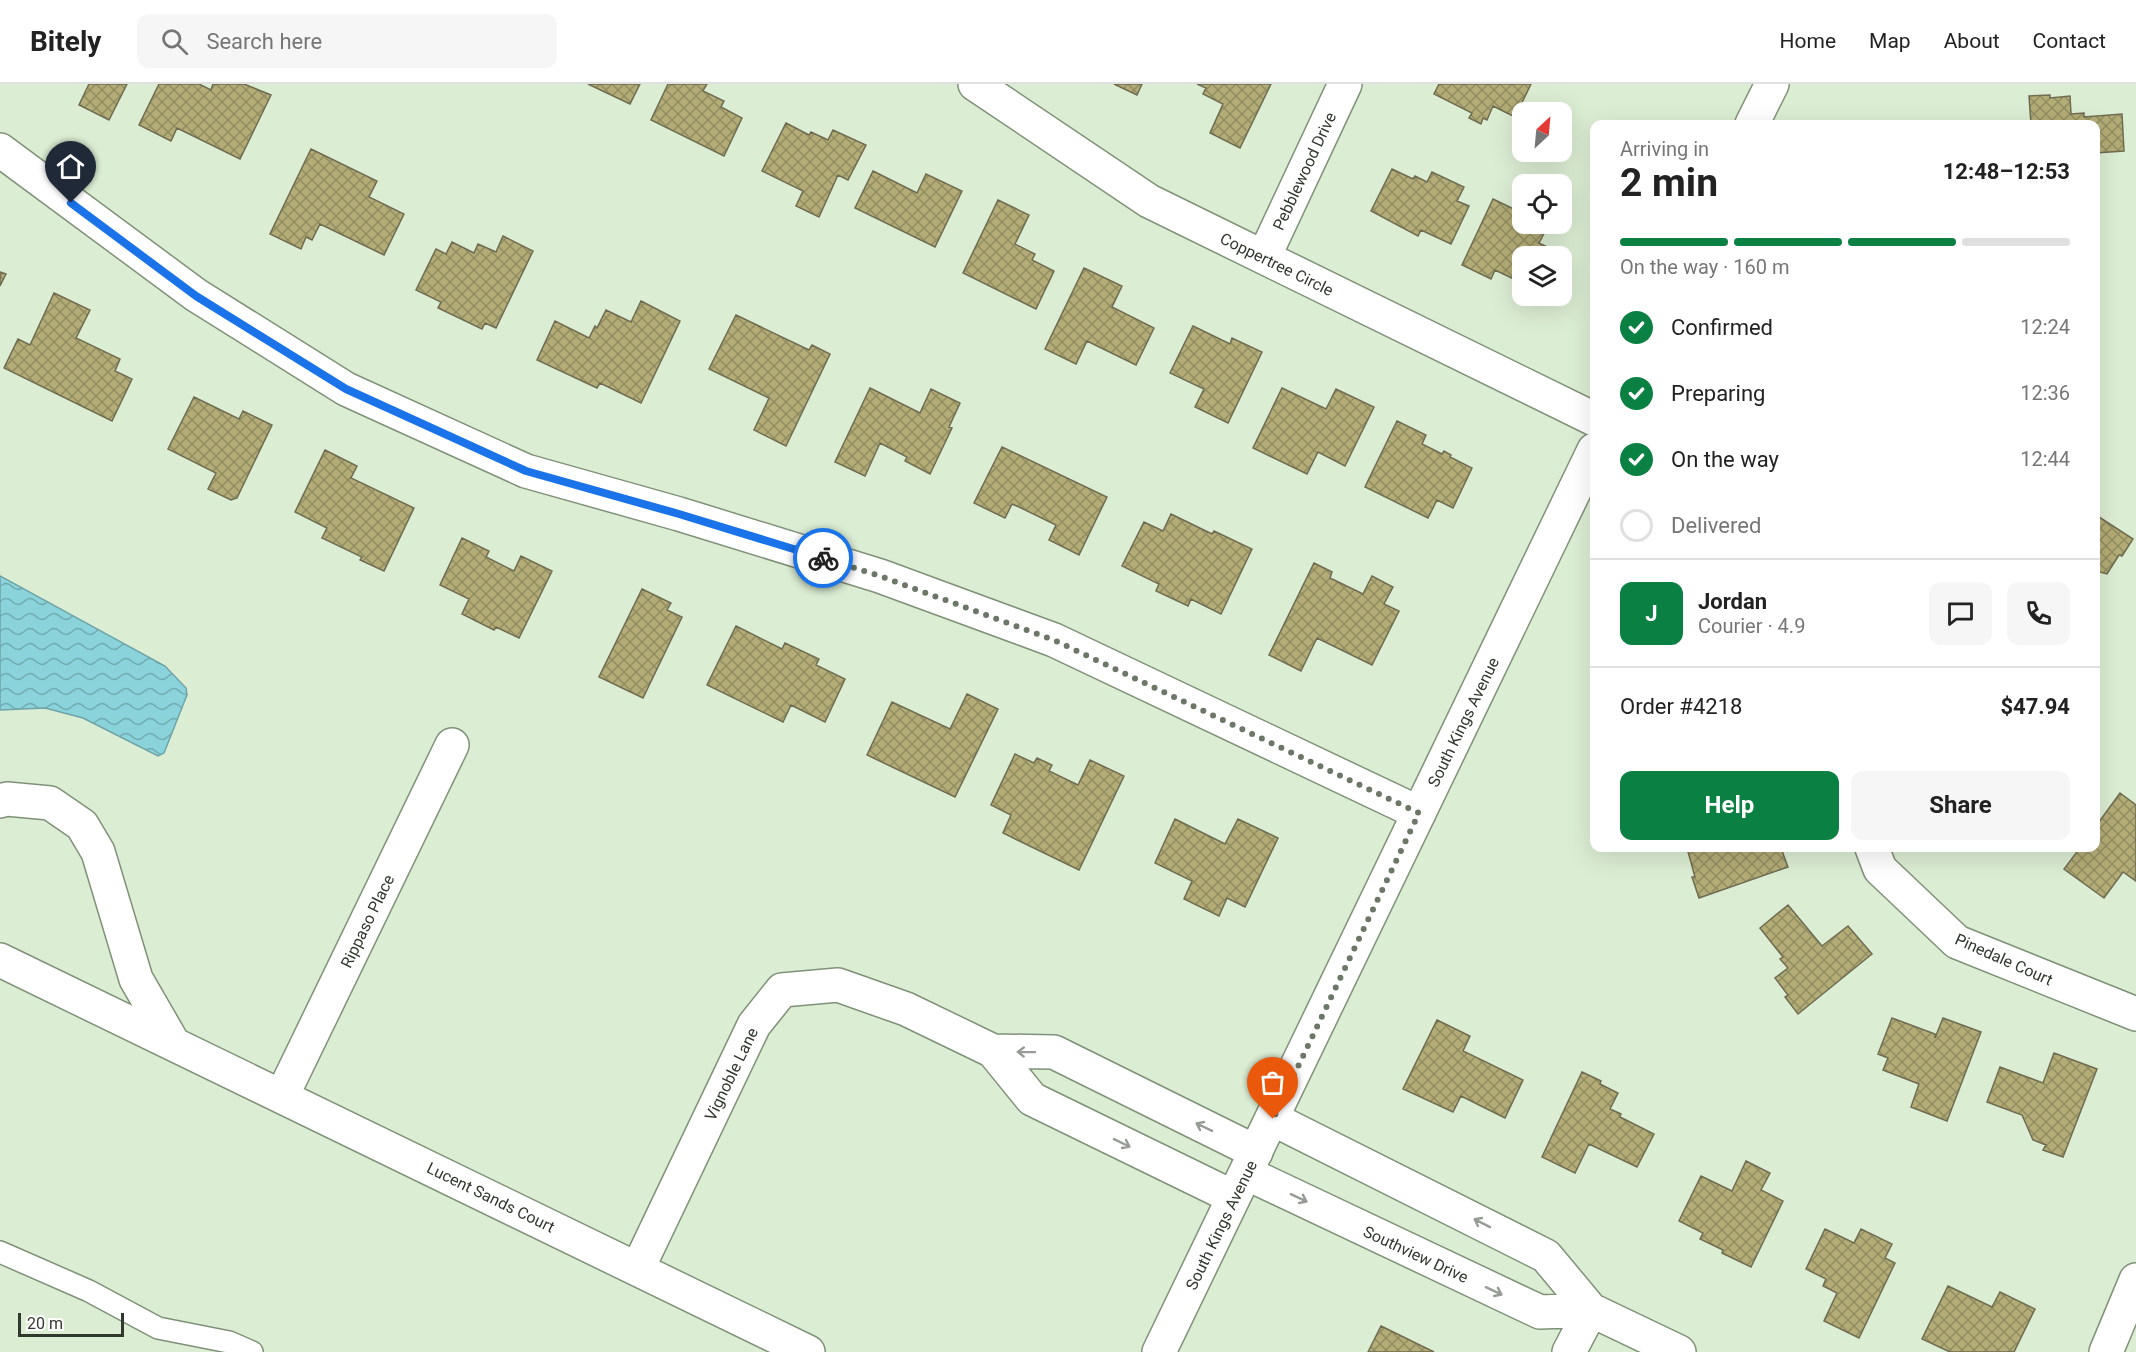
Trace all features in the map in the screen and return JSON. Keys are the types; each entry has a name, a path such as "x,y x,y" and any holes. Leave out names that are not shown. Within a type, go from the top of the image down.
{"street":[{"name":"Coppertree Circle","path":"975,84 1149,201 1590,417"},
{"name":"Pebblewood Drive","path":"1264,257 1345,84"},
{"path":"1754,120 1772,84"},
{"path":"0,150 196,296 346,389 526,471 679,514 880,576 1054,640 1419,813"},
{"name":"South Kings Avenue","path":"1159,1352 1590,458"},
{"name":"Rippaso Place","path":"282,1096 452,745"},
{"path":"0,801 7,799 50,803 82,825 98,852 136,979 173,1043"},
{"name":"Pinedale Court","path":"1874,852 1880,869 1957,942 2136,1014"},
{"name":"Lucent Sands Court","path":"0,960 808,1352"},
{"name":"Vignoble Lane","path":"638,1268 754,1025 782,990 838,985 906,1009 993,1051 1054,1052 1245,1174"},
{"name":"Vignoble Lane","path":"993,1051 1032,1099 1245,1174"},
{"name":"Southview Drive","path":"1273,1119 1546,1256 1591,1310 1679,1352"},
{"name":"Southview Drive","path":"1245,1174 1540,1312 1591,1310"},
{"path":"2106,1352 2136,1280"},
{"path":"1569,1352 1591,1310"}],"lane":[{"path":"0,1252 89,1290 158,1328 229,1342 252,1352"}],"water":[{"path":"0,576 165,666 186,688 187,695 164,753 158,756 83,718 45,708 0,710"}],"building":[{"path":"89,84 127,84 109,120 79,105"},
{"path":"159,84 199,84 211,90 213,84 244,84 271,95 240,159 177,128 171,141 139,125"},
{"path":"588,84 640,84 630,104"},
{"path":"668,84 707,84 703,91 724,101 721,107 742,118 724,156 651,120"},
{"path":"1114,84 1142,84 1137,95"},
{"path":"1197,84 1271,84 1240,148 1210,133 1223,104 1203,94 1206,88"},
{"path":"1439,84 1531,84 1522,102 1512,102 1512,116 1493,106 1487,120 1483,118 1481,124 1469,118 1472,113 1434,94"},
{"path":"2050,95 2050,98 2070,96 2071,114 2084,113 2084,117 2122,114 2124,151 2100,153 2100,120 2031,120 2029,96"},
{"path":"786,123 809,135 811,132 828,140 833,130 866,145 848,180 838,175 819,217 796,206 803,191 762,171"},
{"path":"311,149 377,181 369,197 404,214 384,255 320,224 312,240 306,237 301,249 270,234"},
{"path":"1392,169 1413,179 1415,176 1427,182 1432,172 1464,187 1457,201 1469,206 1451,244 1421,230 1418,236 1371,211"},
{"path":"873,171 917,193 926,174 962,191 935,247 855,208"},
{"path":"1493,199 1512,208 1512,234 1544,234 1539,243 1545,246 1512,246 1512,278 1495,270 1491,279 1462,265"},
{"path":"998,200 1029,215 1015,244 1035,254 1032,260 1054,271 1036,309 963,273"},
{"path":"503,236 533,251 496,328 485,323 482,329 438,308 441,302 416,290 436,249 446,254 452,242 474,253 478,244 496,252"},
{"path":"1084,268 1122,286 1112,307 1154,328 1136,365 1087,341 1076,364 1045,349"},
{"path":"0,272 6,274 0,286"},
{"path":"54,293 90,310 76,338 120,359 115,371 132,379 112,421 4,368 18,339 30,345"},
{"path":"641,301 680,321 641,403 600,383 597,388 537,360 555,321 589,338 606,310 631,322"},
{"path":"736,315 809,350 812,345 830,354 786,446 754,430 769,398 709,369"},
{"path":"1193,326 1230,344 1232,338 1262,352 1228,423 1195,407 1204,389 1170,373"},
{"path":"870,388 920,413 931,389 960,403 949,427 952,428 930,474 905,461 907,457 880,443 865,476 835,462"},
{"path":"1282,388 1326,409 1336,389 1374,407 1345,466 1318,452 1307,474 1253,448"},
{"path":"194,397 239,419 243,411 272,425 237,498 231,500 208,489 216,473 168,449"},
{"path":"1397,421 1426,435 1422,444 1442,454 1444,451 1451,455 1450,457 1472,468 1453,508 1437,500 1428,518 1365,487"},
{"path":"1002,447 1107,497 1079,555 1049,540 1056,525 1012,504 1005,518 974,503"},
{"path":"325,450 357,466 351,478 414,508 384,571 360,560 362,557 322,538 327,528 295,512"},
{"path":"1171,514 1212,534 1214,531 1252,549 1221,614 1191,599 1188,606 1156,591 1159,584 1122,566 1144,522 1163,531"},
{"path":"2100,518 2133,539 2107,574 2100,572"},
{"path":"462,538 489,551 486,557 514,571 521,556 552,571 519,638 496,627 494,630 462,614 469,599 440,585"},
{"path":"1314,563 1332,572 1330,578 1363,594 1372,576 1393,587 1384,604 1399,611 1372,665 1317,638 1301,671 1269,655"},
{"path":"642,589 671,603 667,610 682,617 643,698 599,677"},
{"path":"736,626 782,649 785,643 819,659 816,665 845,679 825,722 791,705 783,722 707,685"},
{"path":"967,694 998,709 955,797 867,755 892,702 950,729"},
{"path":"1015,754 1034,763 1037,758 1052,765 1049,771 1078,785 1090,760 1124,776 1079,870 1003,833 1011,815 991,805"},
{"path":"2120,793 2136,805 2136,881 2123,872 2104,898 2064,869 2077,852 2100,852 2100,820"},
{"path":"1175,819 1225,844 1238,819 1278,838 1245,907 1227,898 1219,916 1184,899 1192,881 1155,863"},
{"path":"1688,852 1782,852 1788,867 1699,898 1692,877 1695,877"},
{"path":"1788,905 1822,946 1848,926 1872,954 1798,1014 1785,997 1788,995 1775,978 1788,968 1780,959 1783,957 1760,928"},
{"path":"1892,1018 1935,1034 1935,1038 1943,1018 1981,1032 1947,1121 1911,1107 1919,1084 1883,1070 1888,1058 1878,1054"},
{"path":"1437,1020 1470,1036 1463,1051 1523,1080 1505,1118 1461,1096 1453,1112 1403,1089"},
{"path":"2054,1053 2097,1069 2063,1157 2043,1150 2046,1145 2033,1140 2022,1115 1987,1102 2000,1067 2043,1083"},
{"path":"1582,1072 1618,1093 1610,1109 1621,1114 1620,1117 1654,1134 1637,1167 1589,1144 1575,1173 1542,1157"},
{"path":"1746,1161 1770,1173 1761,1190 1783,1201 1751,1267 1700,1239 1703,1233 1679,1221 1701,1176 1732,1191"},
{"path":"1825,1229 1854,1243 1861,1229 1892,1244 1885,1258 1895,1263 1859,1338 1824,1321 1837,1293 1823,1286 1826,1279 1806,1269"},
{"path":"1948,1286 1992,1307 2000,1292 2035,1309 2014,1352 1950,1352 1922,1339"},
{"path":"1381,1326 1434,1352 1368,1352"}],"way so far":[{"path":"823,558 880,576 1054,640 1419,813 1273,1119"}],"route":[{"path":"71,203 196,296 346,389 526,471 823,558"}]}
